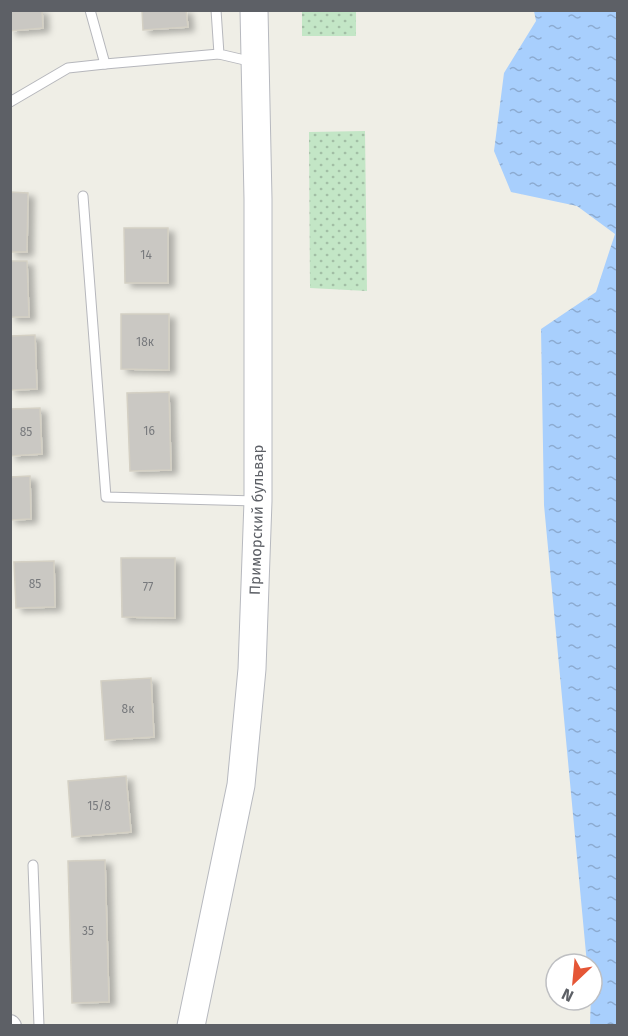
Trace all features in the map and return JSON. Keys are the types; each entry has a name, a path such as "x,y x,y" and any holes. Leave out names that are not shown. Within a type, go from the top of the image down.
{"street":[{"name":"Приморский бульвар","path":"191,1026 241,785 252,669 258,501 258,199 254,10"}],"lane":[{"path":"90,10 105,64"},
{"path":"216,10 219,54"},
{"path":"10,102 68,68 219,54 255,62"},
{"path":"83,196 106,497 258,501"},
{"path":"33,866 39,1026"}],"green space":[{"path":"302,11 356,11 356,36 302,36"},
{"path":"365,131 367,291 310,288 309,132"}],"water":[{"path":"534,11 617,11 617,1025 590,1025 590,1012 604,1012 604,952 586,952 544,505 541,329 596,292 615,234 577,206 511,192 494,151 504,73 536,21"}],"building":[{"path":"10,10 42,10 43,28 10,31"},
{"path":"142,10 186,10 188,27 143,30"},
{"path":"10,192 28,193 27,252 10,252"},
{"path":"124,228 168,228 168,283 125,283"},
{"path":"10,261 27,261 29,317 10,317"},
{"path":"121,314 169,314 169,370 121,369"},
{"path":"35,335 37,389 10,390 10,336"},
{"path":"169,392 171,470 130,471 127,393"},
{"path":"40,408 42,454 10,456 10,409"},
{"path":"30,476 31,519 10,520 10,477"},
{"path":"121,558 175,558 175,618 122,617"},
{"path":"54,561 55,607 16,608 14,562"},
{"path":"151,678 154,737 105,740 101,681"},
{"path":"126,776 131,832 72,837 68,781"},
{"path":"105,860 109,1002 72,1003 68,861"}]}
